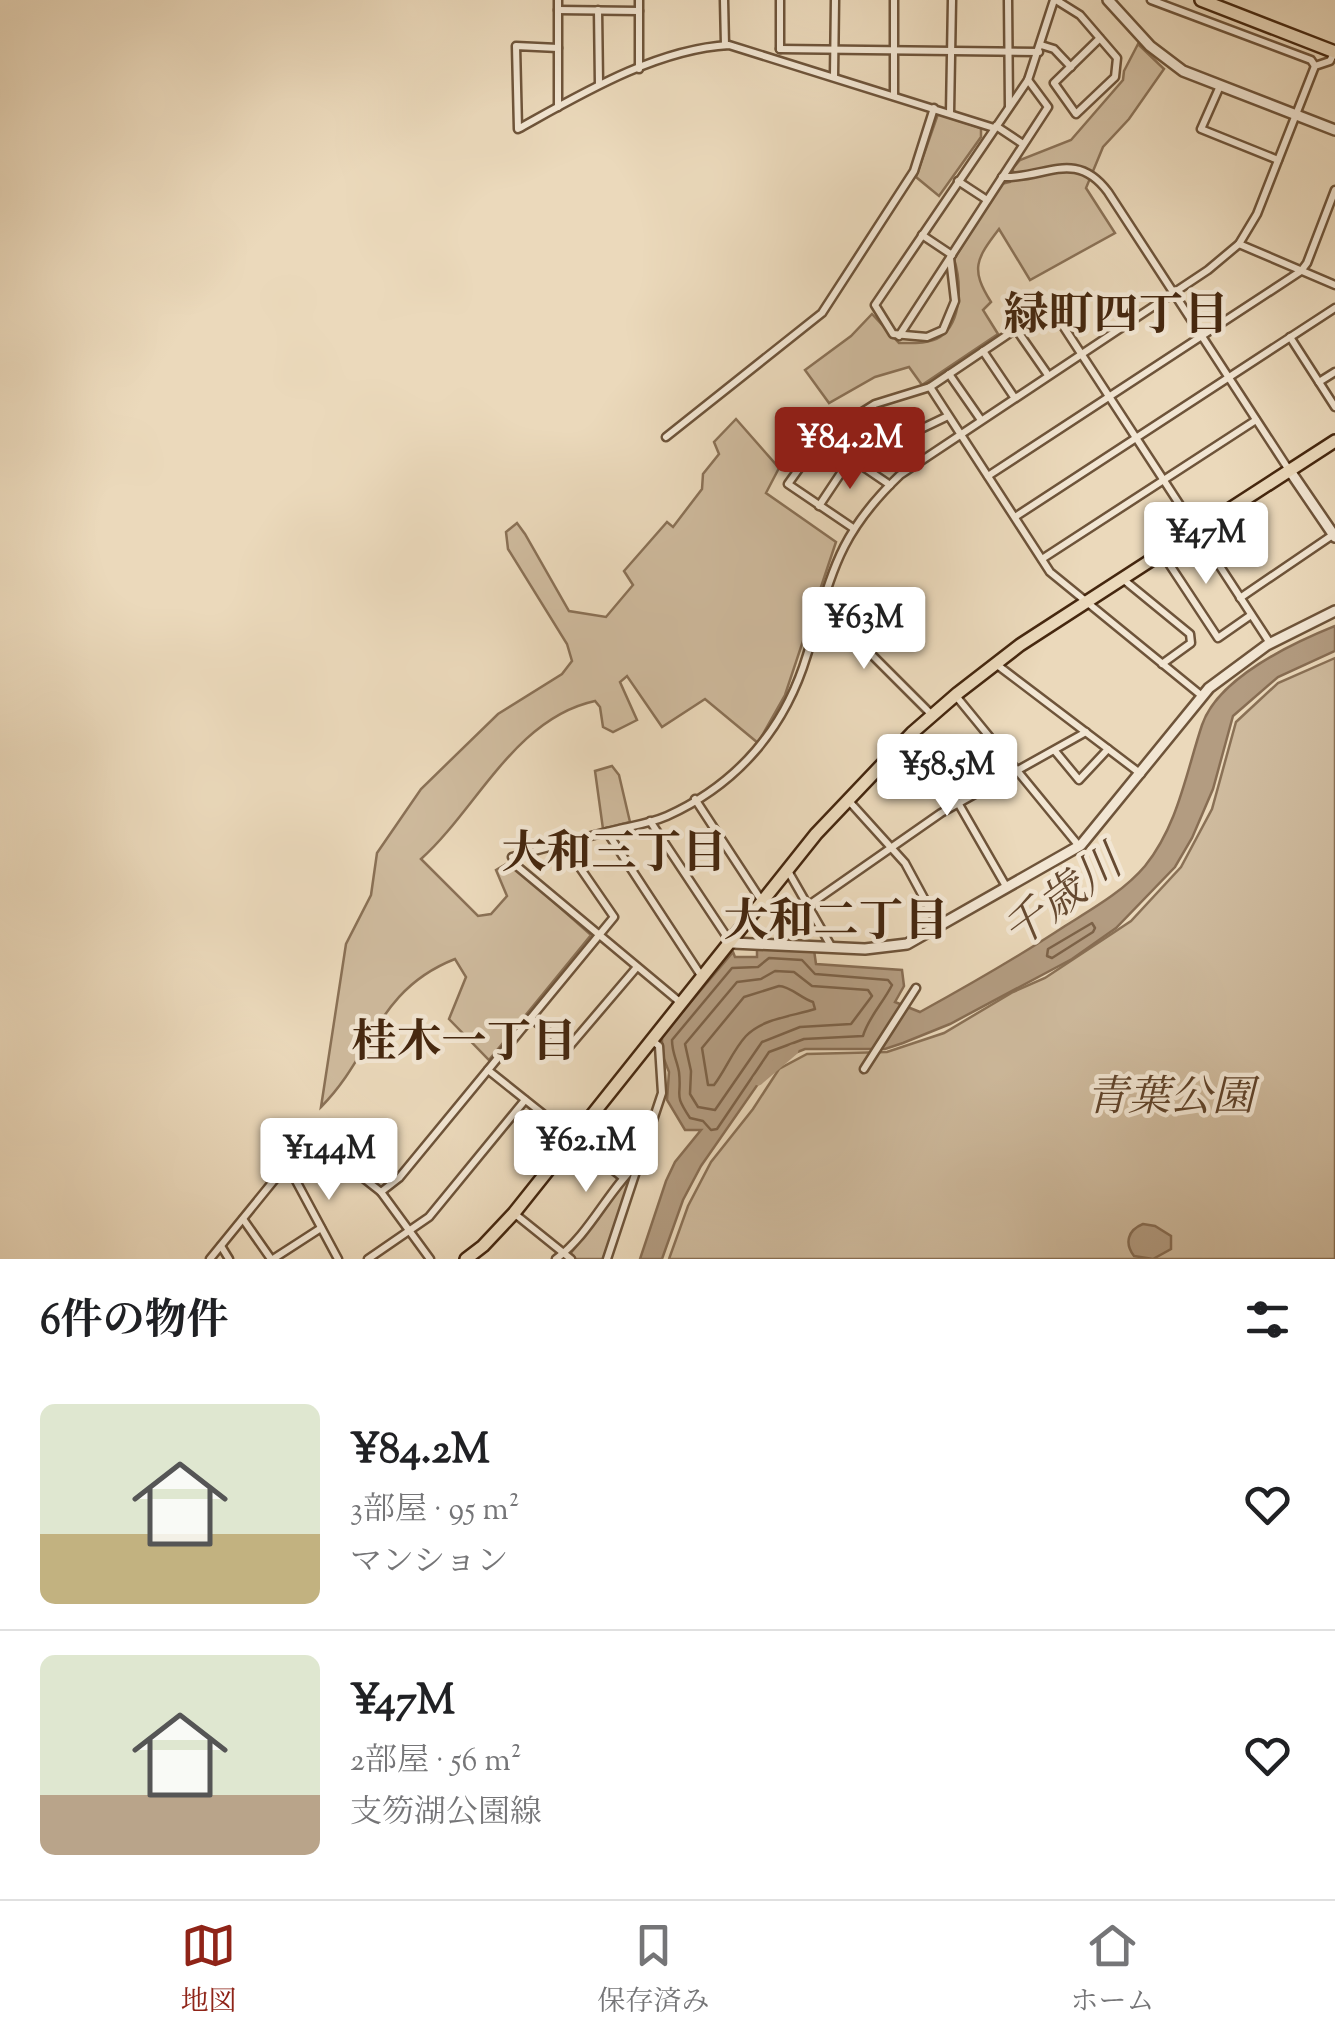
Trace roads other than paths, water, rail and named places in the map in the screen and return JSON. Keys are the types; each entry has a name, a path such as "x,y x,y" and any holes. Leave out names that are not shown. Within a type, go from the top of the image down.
{"main road":[{"path":"1201,0 1335,52"},
{"path":"466,1259 514,1213 787,870 912,733 995,664 1335,441"}],"street":[{"path":"558,0 558,107"},
{"path":"639,0 639,69"},
{"path":"724,0 724,45"},
{"path":"780,0 780,59"},
{"path":"834,76 835,0"},
{"path":"894,0 894,96"},
{"path":"950,113 952,0"},
{"path":"1008,0 1009,107"},
{"path":"922,235 951,257 956,301 943,330 927,337 899,336 893,334 875,305 958,181 1028,80 1055,0 1080,15 1118,58 1116,77 1076,114 1054,83 1100,38"},
{"path":"1108,0 1164,59 1183,71 1335,130"},
{"path":"1150,0 1310,60 1314,66"},
{"path":"558,10 639,11"},
{"path":"598,10 599,85"},
{"path":"558,48 516,46 518,129 599,85 696,50 724,45 995,127 1023,144"},
{"path":"780,49 1008,52 1040,48 1054,49 1070,67"},
{"path":"1314,66 1330,61 1335,52"},
{"path":"682,1004 518,867 512,857 666,816 751,759 780,720 795,691 838,554 853,528 890,485 960,434 1208,270 1239,244 1257,214 1314,66"},
{"path":"899,336 1048,107 1028,80"},
{"path":"1220,86 1202,129 1278,160"},
{"path":"666,437 822,313 914,172 934,108"},
{"path":"1002,177 1020,178 1073,168 1093,174 1334,535 1240,598"},
{"path":"958,181 987,200"},
{"path":"988,476 1301,272 1335,190"},
{"path":"1239,244 1335,286"},
{"path":"853,528 788,484 821,438 875,404 930,387 1050,306 1270,644"},
{"path":"1015,516 1335,308"},
{"path":"1016,328 1048,375"},
{"path":"1290,337 1335,407"},
{"path":"983,351 1014,398"},
{"path":"1319,382 1335,372"},
{"path":"949,374 981,420"},
{"path":"930,387 1050,572 1202,696"},
{"path":"861,465 902,438 948,416"},
{"path":"1042,559 1256,420"},
{"path":"821,438 890,485"},
{"path":"819,506 851,458"},
{"path":"1162,553 1218,638 1252,615"},
{"path":"1123,580 1190,634 1191,643 1162,664"},
{"path":"821,604 932,715"},
{"path":"650,821 732,943 865,949 902,946 1079,846 1202,696 1270,644 1335,611"},
{"path":"995,664 1141,774"},
{"path":"955,695 1079,846"},
{"path":"809,905 940,812 1086,732"},
{"path":"912,733 960,804 1008,888"},
{"path":"1055,751 1079,780 1108,749"},
{"path":"696,799 763,903"},
{"path":"847,800 906,863 938,926"},
{"path":"607,832 703,979"},
{"path":"381,1192 399,1178 614,917 563,843"},
{"path":"787,870 830,946"},
{"path":"530,1018 568,1048 636,967"},
{"path":"864,1069 914,990"},
{"path":"608,1259 662,1093 658,1046 652,1041"},
{"path":"488,1070 622,1177"},
{"path":"368,1259 429,1217 526,1100"},
{"path":"210,1259 310,1136 381,1192 430,1259"},
{"path":"556,1259 568,1256 622,1177 640,1161"},
{"path":"287,1164 338,1259"},
{"path":"514,1213 568,1256"},
{"path":"242,1219 272,1259 322,1228"},
{"path":"220,1246 229,1259"}],"water":[{"path":"1335,626 1335,651 1278,677 1233,716 1213,789 1192,838 1175,867 1116,928 1072,959 950,1024 903,1043 885,1049 805,1049 774,1061 701,1166 683,1200 662,1259 640,1259 666,1181 675,1162 701,1130 685,1130 667,1100 669,1072 662,1054 662,1036 733,952 735,957 757,957 757,947 814,950 816,964 902,970 904,986 895,1002 920,1012 1047,937 1137,875 1166,833 1211,708 1224,692 1259,664"},
{"path":"1143,1224 1171,1236 1171,1249 1153,1259 1134,1256 1129,1237"}],"waterway":[{"name":"千歳川","path":"758,1080 793,1050"}],"district":[{"name":"緑町四丁目","path":"1116,313"},
{"name":"大和三丁目","path":"614,851"},
{"name":"大和二丁目","path":"836,919"},
{"name":"桂木一丁目","path":"464,1040"}],"park label":[{"name":"青葉公園","path":"1170,1095"}]}
